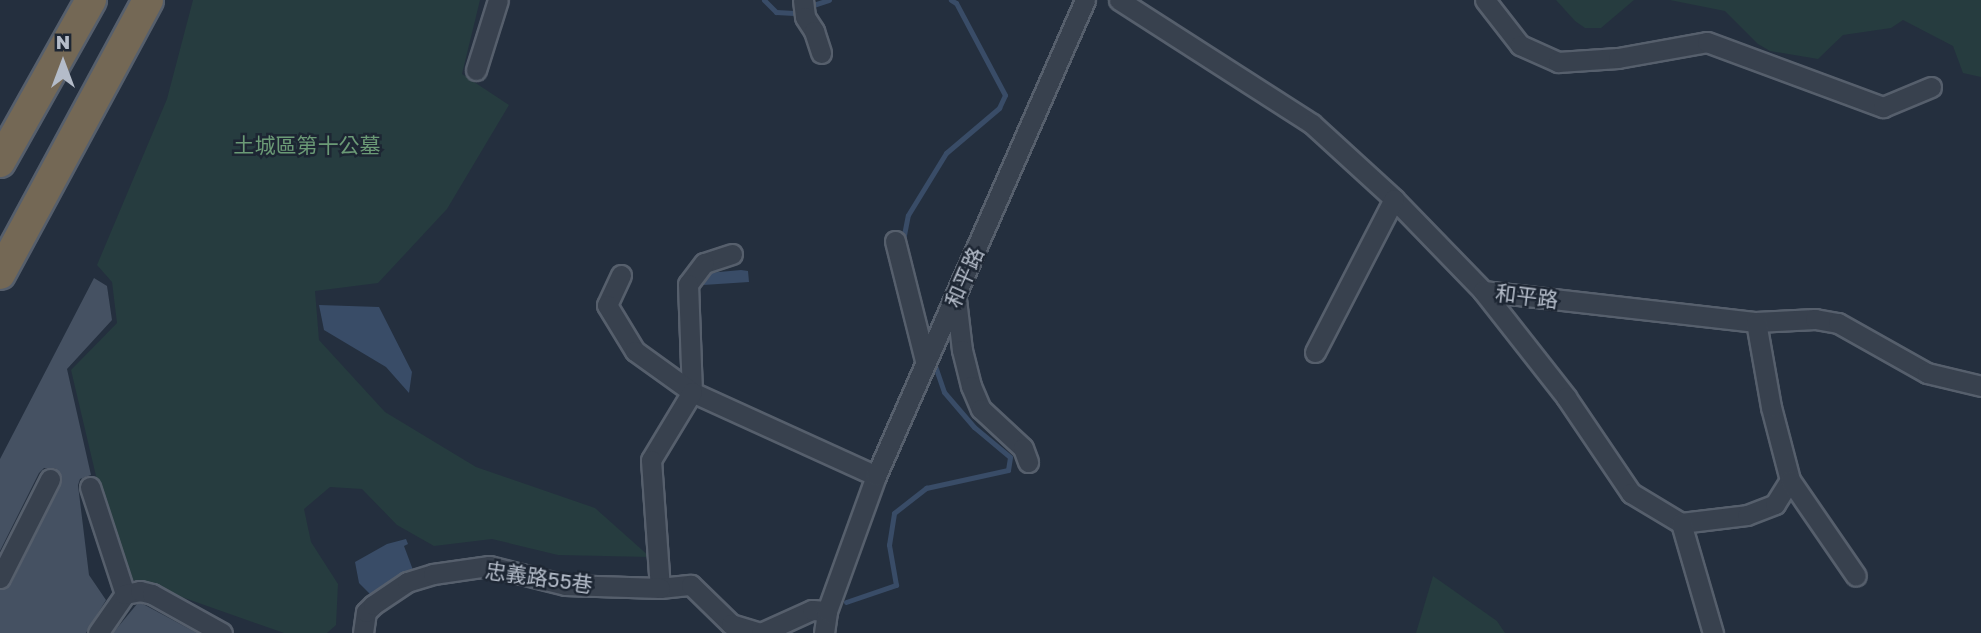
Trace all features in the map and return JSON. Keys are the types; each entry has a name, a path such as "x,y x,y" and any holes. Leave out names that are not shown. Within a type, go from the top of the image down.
{"highway":[{"path":"0,162 91,0"},
{"path":"0,274 148,0"}],"street":[{"path":"477,70 498,0"},
{"path":"803,0 805,17 814,31 821,53"},
{"name":"和平路","path":"824,633 827,611 876,476 1085,0"},
{"name":"和平路","path":"1119,0 1312,124 1394,200 1483,291 1756,322 1815,319 1838,323 1927,373 1981,386"},
{"path":"1485,0 1520,45 1558,62 1618,58 1707,42 1883,107 1931,87"},
{"path":"1315,352 1394,200"},
{"path":"895,241 925,360"},
{"path":"660,588 651,460 692,392 688,285 704,263 732,254"},
{"path":"621,275 607,305 635,351 692,392 876,476"},
{"path":"1483,291 1566,397 1632,492 1681,523 1747,515 1766,508 1775,504 1790,480"},
{"path":"956,298 957,322 971,386 981,409 1023,448 1028,462"},
{"path":"1756,322 1771,407 1790,480 1856,576"},
{"path":"0,578 50,479"},
{"path":"90,487 125,594"},
{"path":"1681,523 1713,633"},
{"name":"忠義路55巷","path":"363,633 366,612 407,582 433,574 489,566 565,585 660,588 691,585 731,624 761,633 812,610 827,611"},
{"path":"97,633 125,594 140,591 152,594 222,633"},
{"path":"827,611 841,633"}],"green space":[{"name":"土城區第十公墓","path":"193,0 480,0 462,74 509,105 447,209 378,283 315,291 319,340 385,412 476,467 595,508 650,557 558,555 492,539 434,546 397,525 362,489 330,487 304,509 311,542 338,584 336,625 327,633 284,633 128,578 96,476 71,370 117,323 112,282 97,265 167,99"},
{"path":"1556,0 1634,0 1601,28 1585,28"},
{"path":"1670,0 1981,0 1981,77 1963,73 1953,46 1903,20 1891,28 1843,35 1818,59 1770,51 1758,44 1725,11"},
{"path":"1433,576 1497,621 1505,633 1416,633"}],"water":[{"path":"748,271 749,282 703,285 708,273"},
{"path":"319,305 379,307 412,372 409,393 386,367 324,330"},
{"path":"406,539 408,544 404,546 413,570 372,596 359,583 355,562 387,544"}],"building":[{"path":"94,278 107,286 112,320 67,369 91,475 80,479 78,485 89,575 106,600 86,633 0,633 0,590 11,584 62,479 55,468 44,468 39,473 0,551 0,459"},
{"path":"137,604 143,604 197,633 113,633"}],"waterway":[{"path":"764,0 776,12 794,13"},
{"path":"810,6 829,0"},
{"path":"903,240 908,215 946,153 999,108 1005,95 956,3 951,0"},
{"path":"846,602 896,585 889,545 894,513 926,488 1008,470 1010,457 974,427 944,392 935,366"}]}
